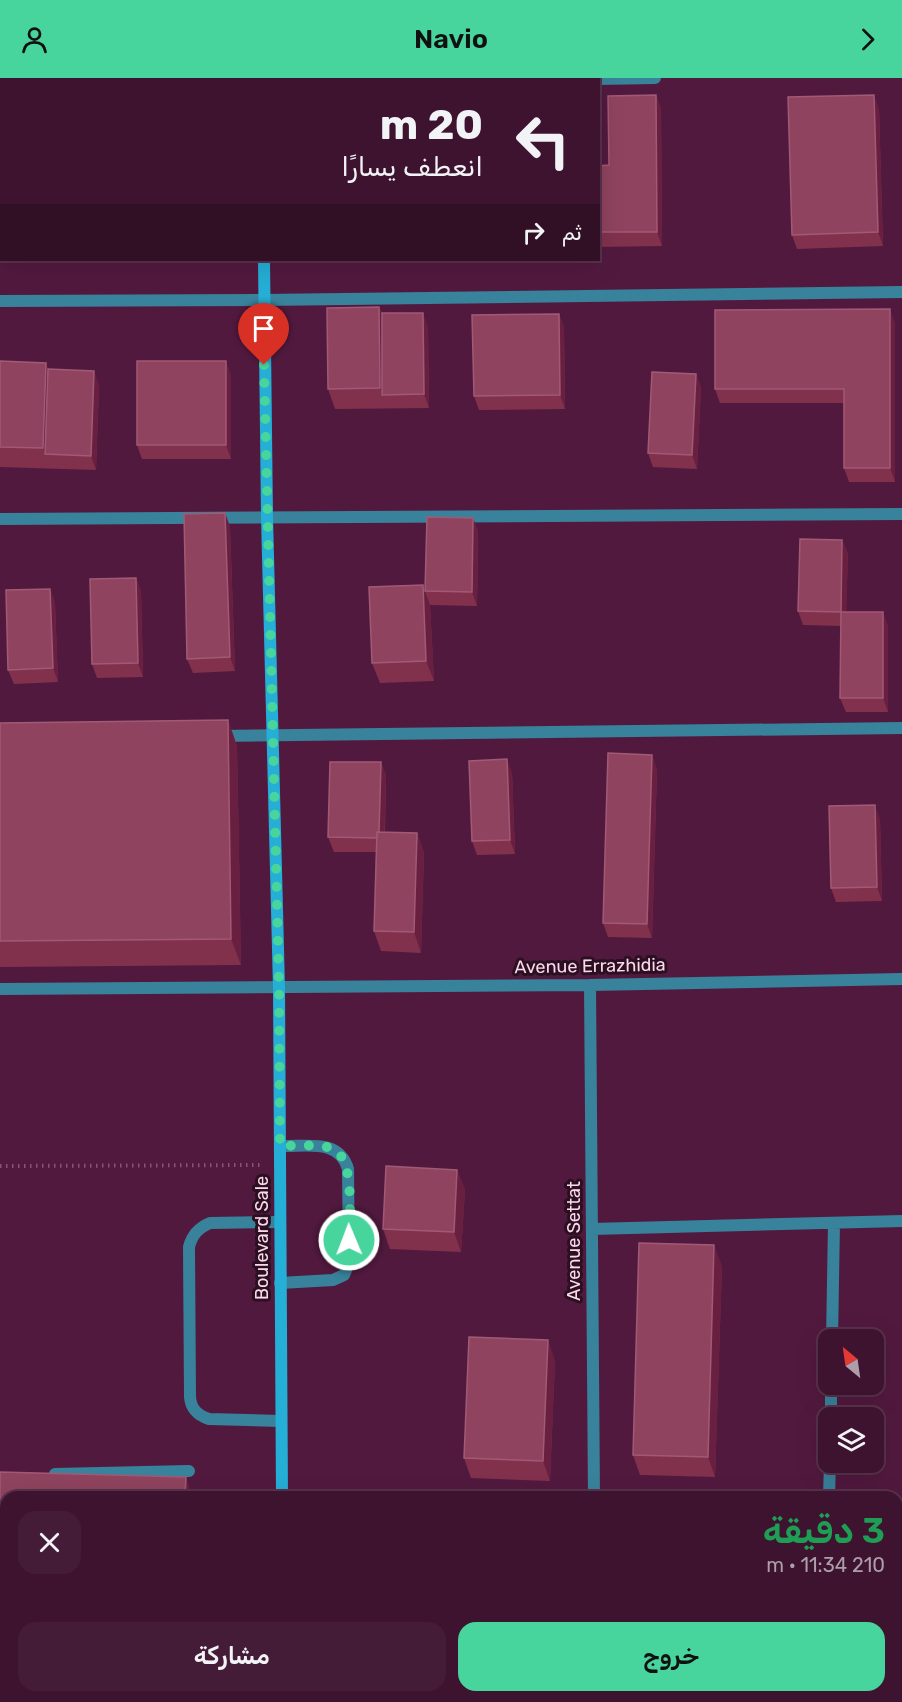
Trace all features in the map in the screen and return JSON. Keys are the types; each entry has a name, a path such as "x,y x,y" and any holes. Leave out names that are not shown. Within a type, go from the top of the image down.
{"street":[{"path":"600,79 655,78"},
{"name":"Boulevard Sale","path":"264,261 267,517 279,988 282,1491"},
{"path":"0,301 902,292"},
{"path":"0,519 902,514"},
{"path":"202,736 902,728"},
{"name":"Avenue Errazhidia","path":"0,989 591,985 902,979"},
{"name":"Avenue Settat","path":"591,985 594,1491"},
{"path":"280,1146 325,1147 342,1155 348,1169 349,1263 344,1275 333,1280 280,1283"},
{"path":"592,1230 902,1221"},
{"path":"280,1222 210,1223 202,1226 191,1239 189,1247 190,1404 201,1417 209,1419 281,1421"},
{"path":"832,1329 834,1222"},
{"path":"47,1474 189,1471"},
{"path":"829,1491 830,1473"}],"path":[{"path":"0,1166 280,1165"}],"building":[{"path":"656,95 657,232 600,232 600,166 609,165 608,96"},
{"path":"874,95 878,232 792,235 788,97"},
{"path":"379,307 380,388 328,389 327,308"},
{"path":"890,309 890,468 844,468 844,389 715,389 715,310"},
{"path":"382,313 423,313 424,394 382,395"},
{"path":"559,314 560,395 474,396 472,315"},
{"path":"0,361 46,363 43,448 0,447"},
{"path":"137,361 226,361 226,445 137,445"},
{"path":"48,369 94,371 91,456 45,454"},
{"path":"652,372 696,374 692,455 648,453"},
{"path":"225,513 230,657 187,659 184,514"},
{"path":"427,517 473,518 472,592 425,591"},
{"path":"800,539 842,540 841,612 798,611"},
{"path":"136,578 138,663 92,664 90,579"},
{"path":"423,585 426,661 372,663 369,587"},
{"path":"50,589 53,668 8,670 6,590"},
{"path":"841,612 883,612 883,698 840,698"},
{"path":"228,720 231,939 0,941 0,723"},
{"path":"608,753 652,755 647,924 603,923"},
{"path":"507,759 510,840 472,841 469,761"},
{"path":"330,762 381,762 377,838 328,837"},
{"path":"875,805 877,887 831,888 829,806"},
{"path":"377,832 417,833 414,932 374,931"},
{"path":"386,1166 457,1170 454,1232 383,1229"},
{"path":"639,1243 714,1245 708,1457 633,1455"},
{"path":"469,1337 548,1340 543,1461 464,1458"},
{"path":"0,1472 186,1477 185,1491 0,1491"}],"route":[{"path":"264,365 274,735 280,1146 325,1147 342,1155 348,1169 349,1240"}]}
